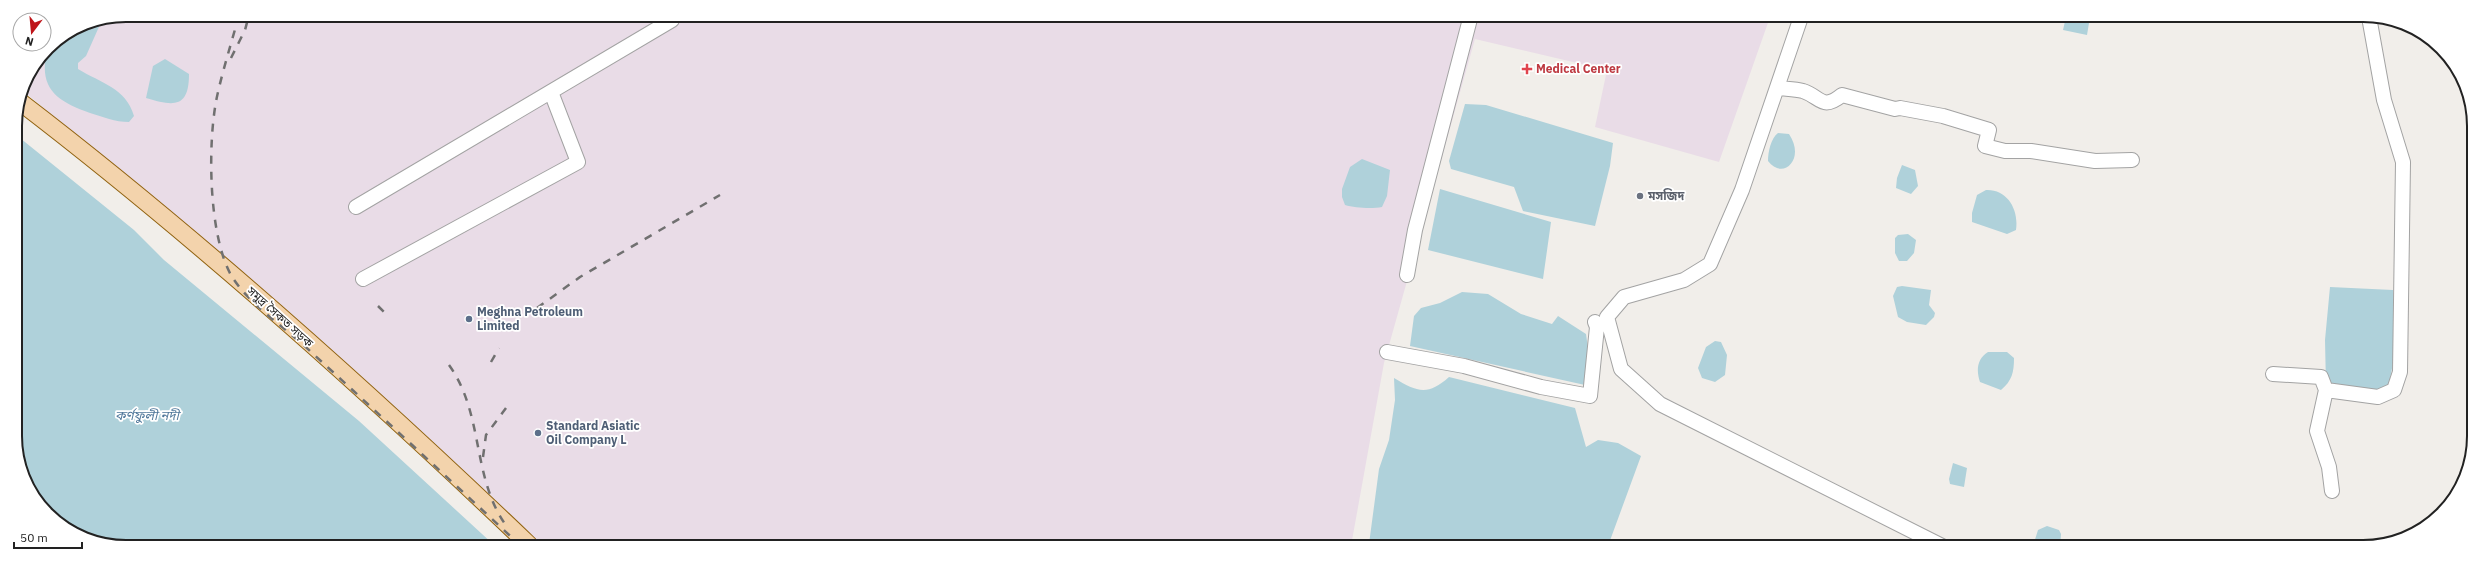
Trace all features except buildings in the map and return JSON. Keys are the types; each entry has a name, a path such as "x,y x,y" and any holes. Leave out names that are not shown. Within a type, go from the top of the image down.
{"main road":[{"name":"সমুদ্র সৈকত সড়ক","path":"25,105 78,146 244,285 438,458 524,540"}],"street":[{"path":"356,207 669,22"},
{"path":"1407,275 1415,230 1469,22"},
{"path":"1799,22 1778,88 1742,190 1710,264 1684,280 1624,297 1607,316 1621,369 1660,404 1930,540"},
{"path":"2326,390 2378,397 2394,390 2400,372 2403,162 2384,100 2370,22"},
{"path":"1778,88 1804,92 1825,103 1832,103 1842,95 1895,109 1900,108 1943,116 1989,130 1985,146 2006,150 2031,151 2095,161 2132,160"},
{"path":"363,279 578,162 551,92"},
{"path":"1387,352 1464,366 1541,387 1590,396 1593,372 1595,322"},
{"path":"2273,374 2321,377 2326,390 2317,432 2329,467 2332,491"}],"shaded area":[{"path":"119,22 1768,22 1719,162 1595,127 1607,70 1475,39 1384,363 1352,540 521,540 149,196 27,94 30,86 43,63 57,48 74,36 86,30 105,24"}],"water":[{"path":"2065,22 2089,22 2087,35 2063,30"},
{"path":"99,26 86,56 78,63 78,69 112,87 125,99 134,116 129,122 119,121 104,118 67,103 58,97 52,90 47,82 45,60 57,48 74,36"},
{"path":"165,59 189,74 186,94 183,99 178,102 164,103 146,98 153,66"},
{"path":"1465,104 1486,105 1613,143 1610,166 1595,226 1523,211 1514,187 1451,169 1449,161"},
{"path":"1778,133 1789,134 1794,143 1795,152 1794,159 1790,164 1786,168 1780,169 1774,167 1768,161 1770,146 1773,138"},
{"name":"কর্ণফুলী নদী","path":"22,140 134,230 164,260 359,421 489,540 126,540 92,535 74,526 52,510 43,499 30,476 24,457 22,443"},
{"path":"1362,159 1390,170 1387,196 1382,207 1364,208 1345,205 1342,197 1342,189 1350,167"},
{"path":"1902,165 1915,170 1918,186 1911,194 1896,188 1897,178"},
{"path":"1440,189 1551,222 1543,279 1428,250"},
{"path":"1986,190 2000,193 2010,202 2016,215 2016,230 2007,234 1972,222 1972,213 1977,195"},
{"path":"1908,234 1916,240 1914,253 1907,261 1899,261 1895,253 1895,238 1898,235"},
{"path":"1902,286 1931,290 1929,305 1935,313 1934,317 1926,325 1907,322 1898,317 1893,296 1897,287"},
{"path":"2330,287 2393,290 2397,340 2388,391 2326,386 2325,340"},
{"path":"1462,292 1488,294 1521,314 1552,324 1558,316 1586,334 1589,355 1585,385 1410,346 1414,316 1421,308 1440,303"},
{"path":"1715,341 1721,342 1727,355 1725,375 1715,382 1702,378 1698,368 1706,347"},
{"path":"1988,352 2007,352 2014,358 2012,376 2001,390 1980,382 1978,365 1984,355"},
{"path":"1449,377 1575,408 1586,447 1598,440 1618,443 1641,456 1610,540 1370,540 1379,469 1389,440 1395,400 1394,378 1416,389 1422,390 1435,387"},
{"path":"1953,463 1967,468 1964,487 1950,484 1949,479"},
{"path":"2047,526 2059,530 2061,534 2061,540 2035,540 2038,530"}],"railway":[{"path":"237,22 225,63 214,111 211,159 214,211 218,236 223,257 231,275 238,286 257,306 310,351 515,540"},
{"path":"231,58 245,30 247,22"},
{"path":"537,308 580,277 720,195"},
{"path":"378,306 384,312"},
{"path":"491,362 499,348"},
{"path":"449,365 460,384 468,405 488,489 496,509 508,528"},
{"path":"483,457 486,435 506,408"}],"place":[{"name":"Medical Center","path":"1527,69"},
{"name":"মসজিদ","path":"1640,196"},
{"name":"Meghna Petroleum Limited","path":"469,319"},
{"name":"Standard Asiatic Oil Company L","path":"538,433"}]}
